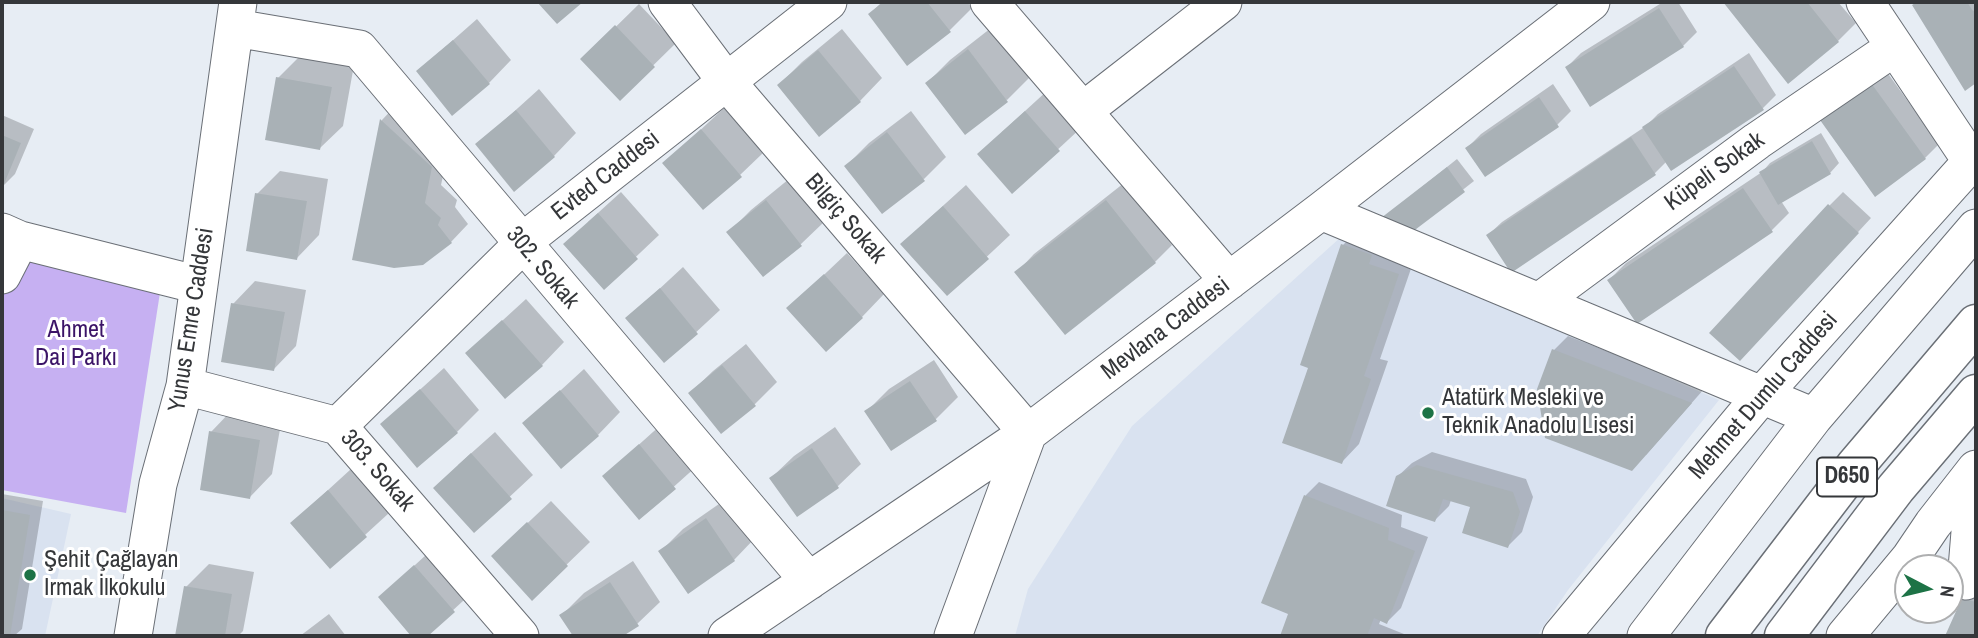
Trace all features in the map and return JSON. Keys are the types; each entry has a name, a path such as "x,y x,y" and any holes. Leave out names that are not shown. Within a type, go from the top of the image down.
{"highway":[{"name":"D650","path":"1725,636 1856,465 1976,324"},
{"name":"D650","path":"1784,636 1896,488 1976,394"}],"street":[{"name":"Bilgiç Sokak","path":"667,2 726,81 1028,433"},
{"name":"Evted Caddesi","path":"338,425 522,244 828,2"},
{"path":"989,2 1229,281"},
{"path":"1083,111 1223,2"},
{"name":"Mevlana Caddesi","path":"727,636 1028,433 1591,2"},
{"path":"1865,2 1974,165"},
{"name":"302. Sokak","path":"237,15 359,48 809,581"},
{"name":"Yunus Emre Caddesi","path":"133,636 158,484 185,386 237,15"},
{"name":"Küpeli Sokak","path":"1539,302 1757,141 1895,47"},
{"name":"Mehmet Dumlu Caddesi","path":"1561,636 1762,395 1974,165"},
{"path":"1321,211 1814,417"},
{"path":"1646,636 1814,417 1976,228"},
{"path":"2,275 11,236 199,285"},
{"name":"303. Sokak","path":"185,386 338,425 520,636"},
{"path":"953,636 1028,433"},
{"path":"1941,554 1933,524 1976,469"},
{"path":"1954,554 1976,489"},
{"path":"1845,636 1894,606"}],"shaded area":[{"name":"Atatürk Mesleki ve Teknik Anadolu Lisesi","path":"1342,236 1719,400 1568,590 1537,636 1015,636 1028,589 1132,426"},
{"name":"Şehit Çağlayan Irmak İlkokulu","path":"2,498 71,514 45,636 2,636"}],"green space":[{"name":"Ahmet Dai Parkı","path":"26,248 161,286 126,513 2,490 2,291"}],"building":[{"path":"537,2 583,2 557,24"},
{"path":"883,2 927,2 951,32 907,66 868,14"},
{"path":"1723,2 1807,2 1839,42 1788,84"},
{"path":"1917,2 1967,2 1973,11 1976,9 1976,83 1965,91 1912,5"},
{"path":"1659,8 1684,47 1590,107 1565,67"},
{"path":"615,25 655,67 620,101 580,59"},
{"path":"453,40 490,84 452,116 416,71"},
{"path":"968,49 1008,102 965,135 925,83"},
{"path":"818,50 861,102 819,137 777,85"},
{"path":"1734,66 1764,110 1671,171 1642,127"},
{"path":"1866,76 1926,159 1875,197 1815,113"},
{"path":"276,77 332,87 320,150 265,140"},
{"path":"1539,97 1559,127 1485,177 1465,148"},
{"path":"516,110 555,157 514,192 475,144"},
{"path":"1025,111 1060,151 1012,194 977,154"},
{"path":"380,119 432,167 425,203 441,218 438,225 452,243 423,265 394,268 352,260"},
{"path":"701,129 742,177 703,210 662,163"},
{"path":"887,132 925,181 882,214 844,166"},
{"path":"2,135 21,143 2,189"},
{"path":"1631,137 1656,175 1511,273 1486,235"},
{"path":"1812,141 1831,174 1778,205 1759,172"},
{"path":"1447,167 1465,192 1399,242 1381,218"},
{"path":"1743,188 1773,232 1637,324 1607,280"},
{"path":"255,193 307,201 297,260 246,251"},
{"path":"766,200 802,246 763,277 726,232"},
{"path":"1106,200 1156,263 1065,335 1014,272"},
{"path":"1828,204 1859,233 1740,361 1709,333"},
{"path":"943,206 989,259 947,296 900,244"},
{"path":"598,213 638,259 604,290 563,244"},
{"path":"1341,244 1372,255 1369,264 1399,274 1364,376 1371,379 1342,464 1282,443 1308,368 1300,365"},
{"path":"824,274 863,318 826,352 786,308"},
{"path":"660,288 698,334 664,363 625,318"},
{"path":"231,303 285,312 274,371 221,362"},
{"path":"502,320 543,366 505,399 465,353"},
{"path":"1552,349 1692,403 1632,471 1545,438 1537,389"},
{"path":"722,365 756,406 721,434 688,393"},
{"path":"910,381 937,421 891,451 864,411"},
{"path":"420,389 458,433 417,468 380,424"},
{"path":"560,390 599,436 561,469 522,423"},
{"path":"209,431 260,440 250,499 200,490"},
{"path":"639,444 676,489 639,520 602,476"},
{"path":"812,448 839,488 797,517 769,478"},
{"path":"471,453 512,499 474,533 433,488"},
{"path":"1417,465 1513,492 1520,512 1508,548 1462,533 1470,507 1443,499 1435,522 1386,506 1396,476"},
{"path":"328,490 367,537 330,569 290,523"},
{"path":"1304,495 1389,528 1388,540 1415,551 1387,624 1374,618 1367,636 1280,636 1288,614 1261,603"},
{"name":"Şehit Çağlayan Irmak İlkokulu","path":"2,510 30,515 10,636 2,636"},
{"path":"706,518 735,561 688,594 658,551"},
{"path":"527,522 568,566 532,601 491,556"},
{"path":"414,565 455,612 428,636 411,636 378,597"},
{"path":"610,582 639,626 623,636 573,636 559,615"},
{"path":"184,586 232,594 225,636 175,636"},
{"path":"1964,599 1976,602 1976,636 1945,636 1950,624 1964,624"}],"place":[{"name":"Atatürk Mesleki ve Teknik Anadolu Lisesi","path":"1428,413"},
{"name":"Şehit Çağlayan Irmak İlkokulu","path":"30,575"}]}
